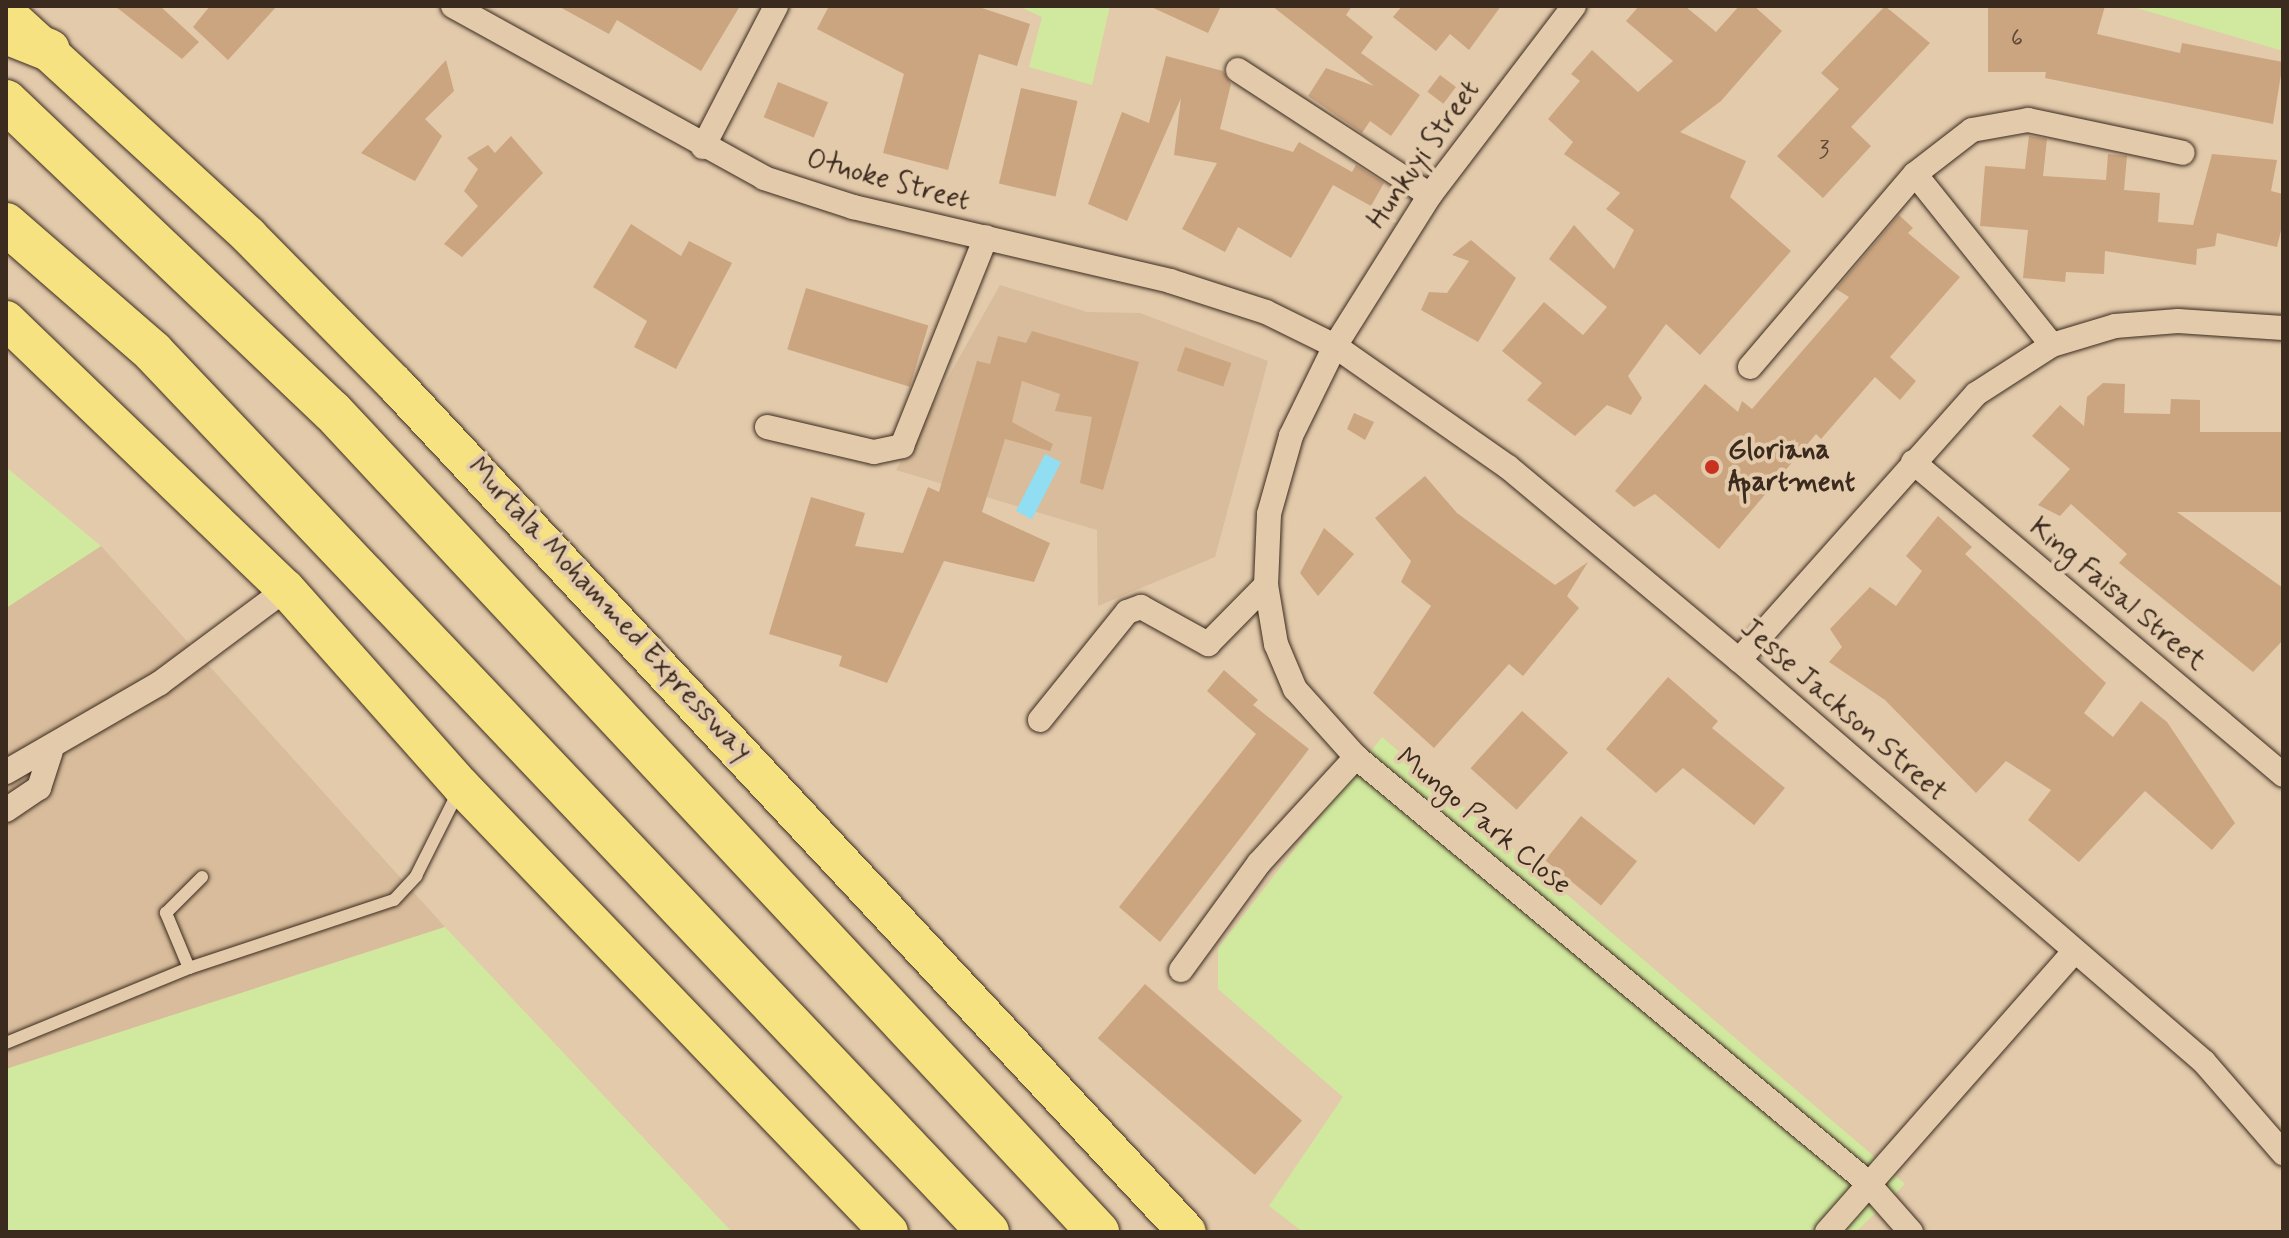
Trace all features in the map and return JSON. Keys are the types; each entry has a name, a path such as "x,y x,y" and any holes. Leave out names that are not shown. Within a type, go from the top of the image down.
{"highway":[{"name":"Murtala Mohammed Expressway","path":"6,13 49,50 415,405 1187,1232"},
{"path":"6,33 49,50"},
{"path":"6,101 332,411 1098,1232"},
{"path":"6,224 153,352 988,1232"},
{"path":"6,320 286,589 461,786 889,1232"}],"street":[{"name":"Otuoke Street","path":"453,6 764,178 853,207 1170,281 1266,312 1335,346"},
{"path":"703,147 776,6"},
{"name":"Hunkuyi Street","path":"1335,346 1430,195 1574,6"},
{"path":"1238,70 1430,195"},
{"path":"1750,367 1915,174 1972,130 2000,120 2183,153"},
{"path":"1915,174 2052,345"},
{"path":"767,427 874,452 902,446 986,237"},
{"path":"1739,660 1976,394 2052,345 2115,326 2178,321 2283,328"},
{"name":"Mungo Park Close","path":"1335,346 1291,436 1269,514 1266,585 1276,644 1295,689 1356,757 1866,1181 1911,1232"},
{"name":"Jesse Jackson Street","path":"1335,346 1508,467 1739,660 2204,1062 2283,1153"},
{"name":"King Faisal Street","path":"1913,462 2283,775"},
{"path":"1040,720 1127,612 1141,607 1208,644 1266,585"},
{"path":"6,772 51,752 286,589"},
{"path":"6,810 39,788 51,752"},
{"path":"1181,970 1259,863 1356,757"},
{"path":"1827,1232 1866,1181 2074,952"}],"lane":[{"path":"6,1043 189,968 394,900 416,876 461,786"},
{"path":"189,968 166,913 202,877"}],"shaded area":[{"path":"1000,285 1087,312 1140,313 1268,361 1215,557 1098,606 1097,530 896,470"},
{"path":"101,546 445,927 6,1069 6,608"}],"green space":[{"path":"1018,6 1110,6 1092,85 1029,67 1042,17"},
{"path":"2130,6 2283,6 2283,51"},
{"path":"6,467 101,546 6,608"},
{"path":"1382,737 1905,1184 1856,1232 1303,1232 1269,1206 1343,1097 1218,989 1218,948"},
{"path":"445,927 732,1232 6,1232 6,1069"}],"water":[{"path":"1045,454 1061,462 1032,519 1016,511"}],"building":[{"path":"115,6 160,6 199,42 182,59"},
{"path":"210,6 277,6 228,60 193,27"},
{"path":"558,6 740,6 701,71 617,20 609,34"},
{"path":"829,6 976,6 1030,24 1017,66 979,54 948,170 883,153 904,74 817,29"},
{"path":"1149,6 1221,6 1208,33"},
{"path":"1272,6 1352,6 1346,15 1373,37 1361,53 1420,95 1391,136 1370,121 1362,133 1308,96 1326,68 1374,86"},
{"path":"1402,6 1501,6 1469,50 1450,34 1436,51 1393,17"},
{"path":"1639,6 1685,6 1716,32 1739,6 1754,6 1782,31 1721,101 1680,132 1746,161 1730,197 1791,251 1700,355 1666,324 1628,376 1642,398 1631,415 1607,405 1575,436 1527,400 1542,383 1502,351 1544,302 1583,335 1607,307 1549,259 1574,225 1614,269 1634,230 1606,209 1620,193 1564,154 1573,142 1548,119 1580,81 1571,74 1592,50 1638,92 1673,61 1626,21"},
{"path":"1885,6 1930,43 1851,127 1871,146 1823,198 1777,156 1839,89 1821,73"},
{"path":"2105,6 2097,34 2180,53 2182,43 2283,62 2273,124 2045,78 2046,72 1988,72 1988,7"},
{"path":"1166,56 1223,71 1231,84 1220,129 1293,152 1299,142 1352,172 1356,165 1384,183 1371,206 1333,185 1291,258 1238,227 1225,252 1182,229 1217,163 1174,155 1181,98 1127,221 1088,204 1122,112 1149,123"},
{"path":"446,60 454,91 425,119 442,136 415,181 361,153"},
{"path":"1440,75 1456,87 1443,104 1427,92"},
{"path":"778,82 828,102 814,137 764,117"},
{"path":"1021,88 1078,101 1055,197 999,183"},
{"path":"511,136 543,173 462,257 444,244 478,206 464,191 478,169 467,158 488,145 495,153"},
{"path":"2029,136 2047,139 2043,176 2106,180 2108,154 2127,156 2124,190 2160,193 2158,222 2193,225 2212,154 2277,160 2271,191 2283,194 2283,222 2277,247 2217,233 2215,246 2197,249 2196,265 2105,251 2104,274 2066,272 2065,282 2023,278 2028,230 1980,226 1985,166 2025,169"},
{"path":"1899,215 1913,228 1908,233 1960,277 1890,357 1916,381 1900,400 1875,377 1821,439 1816,434 1719,549 1655,494 1634,507 1615,491 1705,384 1738,412 1742,401 1752,409 1849,297 1836,289"},
{"path":"631,224 681,256 689,241 732,263 676,369 634,347 647,321 593,287"},
{"path":"1471,240 1516,278 1478,342 1421,310 1429,292 1447,293 1469,261 1452,255"},
{"path":"806,288 928,325 910,387 787,349"},
{"path":"1032,331 1139,362 1103,490 1080,483 1092,417 1055,411 1060,394 1022,381 1012,422 1053,444 1050,451 1005,439 982,512 1050,543 1034,582 944,561 887,683 839,666 842,656 769,634 811,497 865,513 855,546 903,553 928,487 939,492 977,361 990,364 998,336 1026,343"},
{"path":"1185,347 1231,363 1223,387 1177,371"},
{"path":"2103,383 2125,384 2124,413 2170,414 2171,399 2200,400 2200,432 2283,432 2283,512 2177,512 2283,588 2283,640 2253,672 2119,563 2127,554 2071,504 2060,516 2038,505 2070,469 2032,436 2060,405 2084,426 2087,397"},
{"path":"1354,413 1374,422 1365,440 1347,429"},
{"path":"1425,476 1457,513 1555,585 1588,562 1567,596 1579,608 1523,676 1509,664 1434,748 1373,693 1431,606 1401,582 1411,561 1375,518"},
{"path":"1938,516 1972,547 1965,554 2106,683 2084,713 2113,737 2141,701 2167,722 2235,823 2212,850 2145,791 2079,862 2028,820 2051,790 2006,761 1976,793 1885,700 1829,662 1842,647 1830,629 1870,587 1896,606 1922,571 1906,556"},
{"path":"1324,528 1354,554 1318,596 1300,573"},
{"path":"1224,670 1258,700 1253,705 1309,749 1160,942 1119,907 1256,734 1207,691"},
{"path":"1668,677 1718,721 1712,728 1785,788 1754,825 1683,768 1656,793 1606,749"},
{"path":"1522,711 1568,752 1517,810 1470,768"},
{"path":"1581,816 1637,861 1601,906 1545,860"},
{"path":"1145,984 1302,1120 1255,1175 1098,1038"}],"place":[{"name":"Gloriana Apartment","path":"1712,467"}]}
